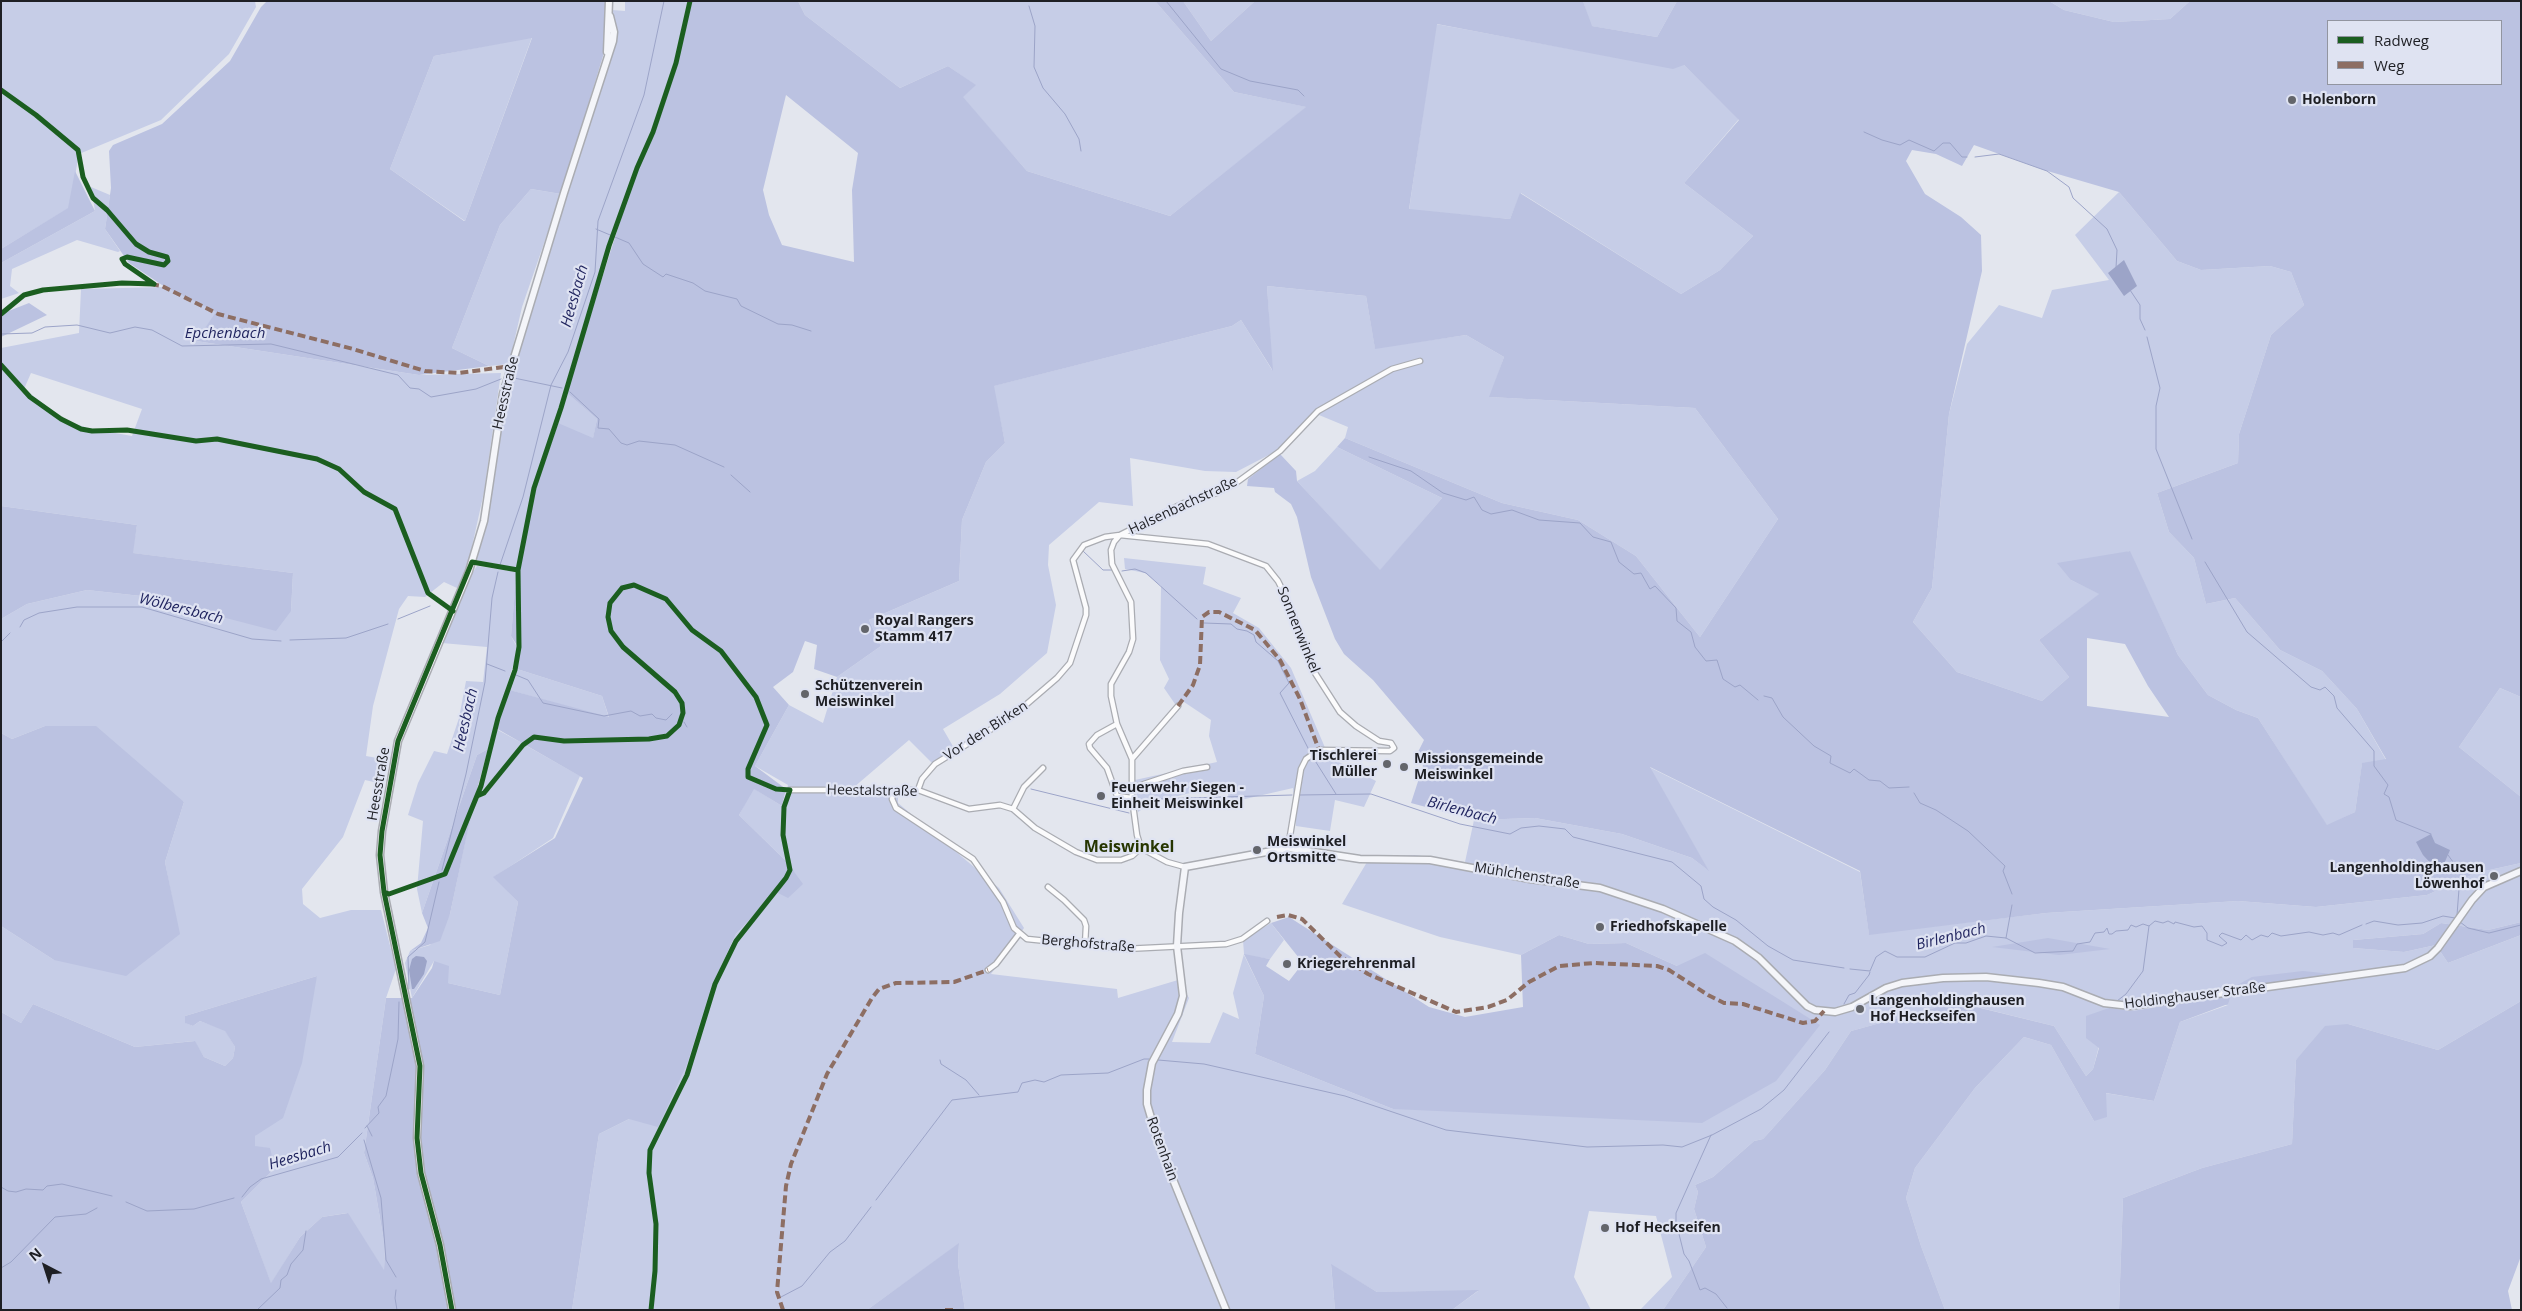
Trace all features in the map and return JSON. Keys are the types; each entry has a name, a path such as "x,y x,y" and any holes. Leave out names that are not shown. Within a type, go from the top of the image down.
{"street":[{"name":"Heesstraße","path":"452,1310 440,1245 424,1187 417,1138 420,1066 410,1010 384,892 380,855 394,756 472,562 484,521 503,394 608,55 609,1"},
{"name":"Halsenbachstraße","path":"1141,848 1132,798 1132,759 1117,724 1111,696 1111,684 1129,652 1133,632 1131,602 1114,570 1111,556 1114,542 1120,535 1184,503 1216,493 1236,483 1285,446 1318,411 1392,369 1420,361"},
{"name":"Vor den Birken","path":"918,790 922,779 935,764 1014,715 1065,669 1073,655 1086,616 1086,608 1073,560 1084,545 1105,537 1120,535"},
{"name":"Sonnenwinkel","path":"1120,535 1208,544 1266,566 1278,581 1287,599 1315,673 1340,712 1356,726 1393,746 1393,750 1390,751 1319,750 1306,759 1301,769 1288,848"},
{"path":"1132,759 1178,706"},
{"path":"1117,724 1097,735 1089,744 1090,748 1107,768 1117,796 1132,798"},
{"path":"1132,788 1183,771 1207,767"},
{"path":"1043,768 1024,787 1012,809 1035,828 1088,858 1121,860 1132,856 1141,848 1166,862 1185,867"},
{"name":"Heestalstraße","path":"790,790 918,790 969,809 1000,805 1012,809"},
{"path":"894,791 892,799 896,808 972,858 1003,902 1019,934 996,964 988,970"},
{"name":"Mühlchenstraße","path":"1185,867 1288,848 1360,859 1430,860 1530,879 1608,890 1662,909 1735,942 1759,958 1807,1006 1815,1010 1835,1012"},
{"name":"Rotenhain","path":"1185,867 1177,946 1183,996 1178,1014 1152,1063 1147,1090 1147,1104 1159,1145 1226,1310"},
{"name":"Holdinghauser Straße","path":"1835,1012 1852,1007 1886,988 1902,983 1943,978 1986,977 2039,983 2063,987 2104,1003 2130,1006 2405,968 2430,956 2484,888 2521,871"},
{"path":"1048,887 1084,920 1086,926 1086,945"},
{"name":"Berghofstraße","path":"1019,934 1028,939 1041,941 1125,948 1227,944 1242,939 1267,922"}],"shaded area":[{"path":"1,1 255,1 256,7 229,54 161,120 79,154 69,208 1,249"},
{"path":"267,1 607,1 603,56 561,194 531,189 500,225 452,348 489,366 419,375 196,341 216,312 165,287 129,263 105,229 111,188 109,151 113,145 162,124 230,61 261,7","holes":["532,38 465,221 390,169 434,56"]},
{"path":"625,1 688,1 674,63 652,132 635,168 608,245 564,390 597,419 593,439 554,422 533,488 517,568 476,560 486,520 505,393 616,41 618,32 612,10 625,11"},
{"path":"692,1 798,1 805,15 900,88 948,66 976,85 963,97 1027,171 1170,216 1306,107 1234,92 1155,1 1183,1 1211,41 1255,1 1583,1 1592,26 1657,37 1677,1 2049,1 2064,10 2114,22 2170,19 2190,1 2521,1 2521,697 2500,688 2459,747 2521,797 2521,863 2476,873 2427,895 2316,907 2238,901 2046,913 1869,935 1860,871 1650,767 1709,871 1692,858 1622,834 1535,818 1474,820 1411,803 1423,766 1417,754 1424,740 1373,680 1344,654 1335,639 1311,577 1297,517 1291,504 1275,492 1274,488 1247,486 1248,479 1280,454 1296,471 1297,481 1380,570 1442,498 1337,447 1345,438 1502,503 1578,520 1636,556 1700,637 1778,519 1695,408 1489,397 1504,357 1466,335 1375,349 1366,296 1267,286 1273,371 1241,320 1232,326 994,386 1005,443 986,462 962,520 959,581 869,620 881,646 837,677 814,669 817,645 805,641 793,672 773,687 789,705 755,766 786,789 782,806 754,789 739,815 787,862 803,884 788,898 776,892 736,934 711,988 687,1064 658,1127 629,1119 599,1134 572,1310 1,1310 1,1012 21,1023 33,1004 135,1047 195,1041 204,1057 225,1066 233,1058 235,1047 225,1031 200,1021 193,1026 185,1023 185,1016 317,976 302,1063 283,1118 255,1136 255,1146 270,1148 275,1168 241,1202 271,1283 300,1237 322,1217 348,1213 384,1270 385,1247 373,1178 364,1153 386,998 412,998 432,968 434,961 449,966 448,983 500,995 518,902 493,877 555,838 583,778 494,727 506,689 609,717 602,696 517,669 520,650 511,636 517,568 521,560 536,488 558,423 593,438 597,419 566,392 637,168 655,132 678,62","holes":["1437,24 1673,69 1684,65 1739,120 1684,183 1753,236 1720,270 1681,294 1520,193 1510,219 1409,209","786,95 858,153 852,190 854,262 782,245 769,215 763,190","1974,145 2044,170 2119,192 2177,261 2201,270 2270,266 2291,272 2304,305 2271,335 2239,434 2238,463 2157,493 2169,532 2194,558 2206,604 2235,598 2280,650 2322,671 2357,709 2386,759 2362,763 2355,812 2327,825 2258,718 2236,710 2208,695 2178,655 2130,551 2057,563 2071,580 2099,594 2039,640 2069,677 2042,701 1957,672 1913,622 1932,588 1949,414 1982,271 1981,235 1961,217 1925,194 1906,161 1912,150 1936,154 1962,166","2087,638 2125,644 2148,686 2169,717 2087,706"]},
{"path":"798,1 1155,1 1234,92 1307,107 1170,216 1027,171 962,97 975,85 948,66 900,88 805,15"},
{"path":"1183,1 1255,1 1211,41"},
{"path":"1583,1 1677,1 1657,37 1591,26"},
{"path":"2049,1 2190,1 2170,19 2114,22 2064,10"},
{"path":"1436,24 1673,68 1683,64 1739,119 1684,183 1753,236 1720,270 1681,294 1521,193 1510,219 1409,210"},
{"path":"532,37 465,221 390,169 434,56"},
{"path":"75,171 95,211 1,263 1,249 68,208"},
{"path":"91,187 110,195 105,229 120,251 77,240 12,269 10,286 19,293 1,299 1,263 95,211"},
{"path":"531,189 561,194 522,307 509,364 489,366 452,348 500,225"},
{"path":"2119,192 2177,261 2201,270 2270,266 2291,272 2304,305 2271,335 2239,434 2238,463 2157,493 2169,532 2194,558 2206,604 2235,598 2280,650 2322,671 2357,709 2386,760 2362,764 2355,812 2327,826 2258,718 2236,710 2208,695 2178,655 2129,551 2071,580 2100,594 2039,640 2069,677 2042,701 1957,672 1913,622 1932,588 1949,414 1967,344 1999,305 2042,318 2052,290 2109,280 2075,235"},
{"path":"2124,260 2137,286 2124,296 2108,273"},
{"path":"1267,286 1366,296 1375,348 1466,335 1504,357 1490,397 1695,408 1778,519 1700,637 1636,556 1578,520 1502,503 1345,438 1348,427 1319,415 1314,417 1290,444 1236,472 1205,471 1130,458 1133,506 1099,502 1049,545 1048,565 1056,605 1047,653 1000,694 943,729 954,748 933,764 909,740 853,788 898,793 898,803 999,888 1024,928 991,974 1117,989 1118,998 1178,980 1189,998 1172,1042 1210,1043 1223,1012 1239,1019 1233,993 1244,954 1243,940 1271,923 1284,940 1270,959 1244,955 1264,996 1255,1054 1393,1109 1677,966 1626,943 1589,944 1559,935 1521,955 1440,937 1342,904 1370,857 1415,855 1465,862 1474,820 1535,818 1622,834 1692,858 1708,870 1649,767 1860,872 1869,934 2046,913 2238,901 2316,907 2427,895 2476,873 2521,863 2521,922 2488,930 2441,923 2423,934 2353,940 2353,948 2404,952 2436,945 2448,963 2521,935 2521,1001 2438,1050 2348,1024 2296,1060 2292,1144 2202,1168 2123,1198 2119,1310 1945,1310 1921,1246 1906,1198 1915,1168 1975,1088 2024,1037 2051,1045 2094,1121 2105,1093 2154,1101 2180,1022 2228,1005 2162,1005 2132,1011 2109,1008 2093,1069 2086,1076 2054,1026 1957,1002 1851,1031 1825,1070 1763,1139 1754,1141 1713,1177 1695,1185 1698,1192 1694,1209 1706,1247 1663,1310 1640,1310 1672,1277 1656,1216 1589,1211 1574,1277 1591,1310 1452,1310 1478,1291 1377,1292 1331,1265 1335,1310 965,1310 958,1264 959,1244 867,1310 572,1310 599,1134 629,1119 711,988 736,934 777,892 787,862 739,815 753,788 782,806 788,785 755,766 789,705 823,723 837,677 881,646 869,620 959,581 962,520 986,462 1005,443 993,386 1232,326 1241,320 1272,370"},
{"path":"165,287 217,312 196,341 419,375 501,373 484,492 467,569 457,588 444,582 425,597 408,596 399,609 373,706 366,756 388,760 383,784 365,780 343,837 302,889 303,904 320,918 351,910 381,910 396,969 386,998 364,1153 373,1178 385,1247 384,1271 347,1213 322,1217 300,1237 271,1284 241,1202 275,1168 255,1146 255,1136 317,976 185,1016 186,1023 193,1026 200,1021 225,1030 235,1047 233,1058 225,1066 204,1057 194,1041 135,1047 33,1004 21,1023 1,1012 1,926 54,960 179,934 165,862 184,802 45,726 12,739 1,733 1,619 27,604 87,590 141,596 196,611 291,611 293,573 132,553 137,525 1,506 1,348 79,333 81,289","holes":["31,373 142,409 132,436 87,428 65,420 24,389"]},
{"path":"29,303 47,315 1,337 1,314"},
{"path":"1337,447 1442,498 1380,571 1297,481 1315,471"},
{"path":"1,506 137,525 133,553 293,573 291,611 276,631 141,596 87,590 27,604 1,619"},
{"path":"1124,558 1206,567 1203,584 1241,598 1233,613 1259,628 1291,668 1329,757 1376,781 1364,807 1335,800 1330,831 1296,826 1293,788 1245,799 1229,799 1226,784 1154,802 1138,812 1135,780 1217,762 1209,736 1211,720 1184,702 1175,704 1164,688 1169,679 1160,660 1161,586 1145,573 1125,569"},
{"path":"477,566 517,572 511,636 518,649 488,749 477,755 422,913 417,889 423,821 408,815 418,783 434,751 447,754 459,718 466,681 483,682 487,647 442,643"},
{"path":"517,669 602,696 609,718 509,690"},
{"path":"2500,688 2521,697 2521,797 2459,747"},
{"path":"45,726 96,726 184,802 165,862 180,934 126,976 54,960 1,926 1,733 12,739"},
{"path":"496,729 522,743 483,793 480,792"},
{"path":"525,745 580,776 553,838 494,877 518,902 500,995 448,983 434,961 412,998 405,963 410,951 430,945 450,914 472,809 477,799 486,794"},
{"path":"488,749 475,797 450,914 440,941 410,951 421,943 428,928 422,913 477,755"},
{"path":"2431,834 2435,843 2450,850 2440,873 2423,855 2416,842"},
{"path":"1289,917 1429,1007 1465,1017 1523,1007 1521,955 1559,935 1589,944 1626,943 1677,966 1705,953 1820,1025 1776,1081 1702,1123 1393,1109 1255,1054 1264,996 1244,954 1270,959 1266,966 1289,981 1303,963 1271,923"},
{"path":"2521,922 2521,935 2448,963 2436,945 2404,952 2353,948 2353,940 2423,934 2441,923 2488,930"},
{"path":"2048,938 2110,949 2059,955 1992,947"},
{"path":"416,956 424,957 427,961 424,974 414,989 412,989 409,970 412,959"},
{"path":"2303,971 2332,974 2232,988 2252,977"},
{"path":"2231,995 2228,1004 2180,1022 2154,1101 2106,1093 2107,1117 2094,1121 2051,1045 2024,1037 1975,1088 1915,1168 1906,1198 1921,1246 1945,1310 1663,1310 1706,1247 1694,1209 1698,1192 1695,1185 1713,1177 1754,1141 1763,1139 1825,1070 1851,1031 1956,1002 2054,1026 2086,1076 2093,1069 2099,1048 2086,1038 2086,1016 2109,1008 2132,1011"},
{"path":"2521,1001 2521,1256 2508,1291 2512,1310 2119,1310 2123,1198 2202,1168 2292,1144 2296,1060 2325,1026 2348,1024 2438,1050"},
{"path":"959,1243 958,1264 965,1310 867,1310"},
{"path":"1331,1264 1377,1292 1479,1290 1452,1310 1335,1310"}],"waterway":[{"name":"Heesbach","path":"500,565 523,497 551,385 568,352 595,272 598,221 644,95 664,1"},
{"path":"1166,1 1221,69 1250,81 1298,90 1304,96"},
{"path":"1029,6 1035,26 1034,67 1043,88 1065,114 1079,139 1081,151"},
{"path":"1864,132 1900,145 1909,140 1934,151 1943,143 1950,143 1962,157 1967,157"},
{"path":"1975,157 1999,154 2047,171 2069,187 2073,198 2107,229 2117,250 2116,268"},
{"path":"596,229 629,243 643,264 663,277 666,274 693,283 705,291 737,299 741,306 778,324 792,325 811,331"},
{"path":"2130,290 2140,305 2140,319 2145,330"},
{"name":"Epchenbach","path":"1,334 32,333 45,327 77,325 110,333 135,327 152,330 182,346 271,344 398,375 410,388 419,389 431,397 476,389 501,379"},
{"path":"2147,337 2160,388 2156,406 2156,449 2192,539"},
{"name":"Epchenbach","path":"514,378 562,388"},
{"path":"570,392 599,419 598,428 609,429 621,443 627,445 639,441 675,445 724,467"},
{"path":"1369,457 1411,471 1443,493 1466,500 1474,497 1482,510 1491,514 1512,510 1539,520 1580,523 1593,537 1611,542 1619,562 1634,574 1641,573 1650,589 1655,586 1676,608 1677,621 1691,632 1695,647 1706,661 1717,660 1723,679 1735,687 1740,685 1758,700"},
{"path":"731,475 750,492"},
{"path":"1083,551 1103,570 1113,570"},
{"path":"2205,562 2247,632 2311,687 2320,690 2325,687 2334,696 2337,708 2374,751 2374,766 2388,785 2384,794 2389,797 2396,820 2431,834"},
{"path":"1122,571 1135,569 1146,573 1197,619"},
{"name":"Heesbach","path":"442,870 466,774 485,682 492,598 498,572"},
{"name":"Wölbersbach","path":"398,619 430,606"},
{"name":"Wölbersbach","path":"20,627 24,620 39,613 77,607 142,607 252,639 281,641"},
{"path":"1204,623 1231,624 1237,629 1247,631 1254,635 1256,642 1278,661 1289,683 1280,693 1310,752"},
{"name":"Wölbersbach","path":"290,640 346,638 388,624"},
{"name":"Wölbersbach","path":"1,642 10,633"},
{"path":"487,664 505,671"},
{"path":"516,675 528,680 543,703 604,716 631,711 640,716 652,714 656,718 666,720 672,714"},
{"path":"1764,696 1772,698 1783,717 1814,746 1831,756 1830,763 1850,773 1854,769 1869,780 1880,781 1889,788 1909,787"},
{"path":"684,722 687,727"},
{"path":"1314,759 1336,794"},
{"name":"Birlenbach","path":"1031,789 1129,813"},
{"path":"1914,793 1920,803 1936,810 1968,831 2005,866 2003,871 2012,894"},
{"name":"Birlenbach","path":"1300,795 1371,794 1460,824 1510,834 1521,828 1539,826 1565,829 1573,837 1672,862 1701,886 1704,899 1713,907 1736,920 1768,946 1793,960 1844,968"},
{"name":"Birlenbach","path":"1139,810 1153,799 1292,795"},
{"path":"2448,855 2466,880 2459,889 2457,915"},
{"name":"Heesbach","path":"409,989 408,957 425,942 439,882"},
{"path":"2006,938 2012,905"},
{"name":"Birlenbach","path":"2366,924 2374,921 2398,925 2422,923 2443,916 2455,918"},
{"name":"Birlenbach","path":"1850,969 1870,971 1876,957 1885,951 1897,957 1925,957 1955,943 1966,943 1986,936 2006,938 2035,953 2073,951 2077,944 2090,942 2095,933 2104,932 2107,928 2109,934 2112,934 2116,931 2128,930 2131,925 2136,927 2143,924 2149,926 2155,921 2163,923 2168,921 2174,924 2175,922 2194,927 2202,926 2207,933 2207,940 2222,946 2227,943 2219,936 2222,933 2241,940 2246,935 2252,940 2261,935 2268,937 2272,933 2281,936 2309,932 2323,935 2333,933 2339,935 2362,925"},
{"name":"Birlenbach","path":"2460,922 2468,928 2489,933 2521,925"},
{"path":"2117,1001 2126,994 2143,971 2149,926"},
{"path":"1844,1004 1849,995 1855,993 1870,972"},
{"name":"Heesbach","path":"365,1128 379,1113 378,1107 386,1096 398,1039 399,1002"},
{"path":"1158,1060 1204,1064 1345,1096 1446,1130 1587,1147 1663,1145 1682,1147 1712,1135 1761,1109 1784,1090 1829,1032"},
{"path":"876,1200 952,1100 1018,1092 1022,1083 1035,1080 1044,1082 1061,1075 1108,1073 1144,1059 1149,1059"},
{"path":"940,1060 941,1064 966,1080 979,1095"},
{"path":"367,1126 372,1136"},
{"name":"Heesbach","path":"242,1197 250,1187 261,1179 338,1157 362,1133"},
{"path":"1711,1135 1676,1213 1676,1222 1684,1254 1689,1261 1700,1290 1705,1288 1716,1294 1727,1308"},
{"path":"364,1140 381,1198 386,1260 396,1277"},
{"name":"Heesbach","path":"1,1187 8,1191 16,1192 26,1189 43,1190 47,1186 62,1184 112,1196"},
{"name":"Heesbach","path":"126,1202 147,1211 194,1209 234,1198"},
{"path":"781,1297 802,1286 830,1252 845,1241 871,1207"},
{"path":"1,1268 11,1262 55,1217 86,1214 97,1208"},
{"path":"257,1310 280,1288 281,1280 287,1275 291,1264 303,1250 306,1231"},
{"path":"396,1290 397,1310"}],"marked path":[{"path":"151,284 162,286 218,314 353,349 425,371 459,373 511,366"},
{"path":"1178,706 1193,685 1200,665 1202,617 1209,612 1219,612 1255,630 1280,660 1300,699 1319,750"},
{"path":"1277,917 1288,915 1302,919 1340,956 1368,974 1456,1012 1488,1007 1507,1000 1529,982 1559,966 1594,963 1657,966 1669,970 1724,1003 1743,1004 1803,1023 1815,1021 1824,1011"},
{"path":"783,1310 777,1292 786,1186 791,1164 827,1074 872,998 879,989 896,983 954,982 988,970"},
{"path":"945,1310 956,1310"}],"cycle path":[{"path":"384,892 389,894 445,874 481,786 498,718 515,670 519,647 518,570 534,488 561,408 609,246 637,168 653,132 676,63 690,1"},
{"path":"1,90 36,115 78,150 83,177 93,198 107,210 136,244 149,252 167,257 168,261 164,265 127,257 122,259 125,264 154,284"},
{"path":"1,314 24,295 43,290 122,283 154,284"},
{"path":"1,365 30,397 61,419 81,429 92,431 127,430 196,441 217,439 317,459 339,469 364,492 395,509 428,593 453,611"},
{"path":"452,1310 440,1245 421,1173 417,1138 420,1066 384,892 380,855 382,831 398,741 472,562 518,570"},
{"path":"477,796 484,793 523,745 534,737 564,741 649,739 667,736 679,725 683,713 682,703 675,692 623,647 611,631 608,617 610,603 622,588 634,585 666,599 692,630 721,651 756,697 767,725 748,769 748,777 776,789 790,790 784,807 783,835 790,870 786,878 736,941 715,984 687,1075 650,1150 649,1173 656,1224 655,1271 651,1310"}],"place":[{"name":"Holenborn","path":"2292,100"},
{"name":"Royal Rangers Stamm 417","path":"865,629"},
{"name":"Schützenverein Meiswinkel","path":"805,694"},
{"name":"Tischlerei Müller","path":"1387,764"},
{"name":"Missionsgemeinde Meiswinkel","path":"1404,767"},
{"name":"Feuerwehr Siegen - Einheit Meiswinkel","path":"1101,796"},
{"name":"Meiswinkel Ortsmitte","path":"1257,850"},
{"name":"Langenholdinghausen Löwenhof","path":"2494,876"},
{"name":"Friedhofskapelle","path":"1600,927"},
{"name":"Kriegerehrenmal","path":"1287,964"},
{"name":"Langenholdinghausen Hof Heckseifen","path":"1860,1009"},
{"name":"Hof Heckseifen","path":"1605,1228"}],"district":[{"name":"Meiswinkel","path":"1129,847"}]}
